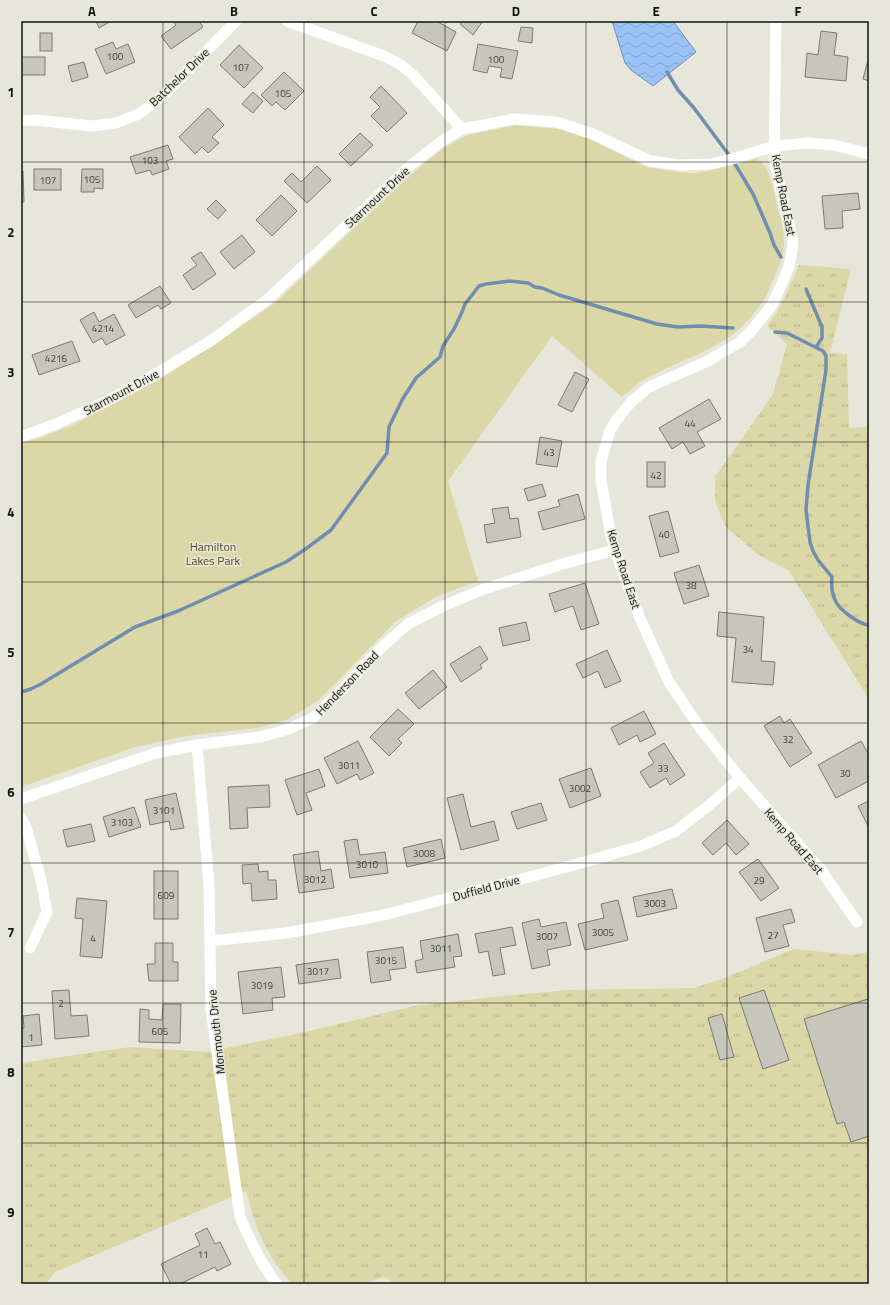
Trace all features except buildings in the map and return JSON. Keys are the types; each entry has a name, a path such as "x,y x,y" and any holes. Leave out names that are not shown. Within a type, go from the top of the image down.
{"street":[{"name":"Batchelor Drive","path":"21,121 35,120 92,126 116,123 139,114 166,94 236,21"},
{"path":"287,21 384,56 401,65 414,76 462,129"},
{"name":"Kemp Road East","path":"776,21 774,160 793,242 791,257 781,286 772,305 764,316 740,342 706,362 649,388 632,401 617,419 610,431 601,461 601,480 615,550 639,616 669,682 700,728 740,778 821,870 857,922"},
{"name":"Starmount Drive","path":"21,437 56,424 103,403 149,378 212,340 268,299 411,166 442,140 462,129 514,119 557,122 593,134 650,161 680,166 711,164 775,146 809,143 834,144 869,154"},
{"name":"Henderson Road","path":"21,799 156,753 197,745 260,737 289,729 313,718 381,648 408,624 443,606 484,589 566,563 615,550"},
{"name":"Monmouth Drive","path":"197,745 209,885 211,1010 240,1217 252,1244 274,1283"},
{"name":"Duffield Drive","path":"210,941 286,933 384,915 641,846 676,831 713,802 740,778"},
{"path":"21,818 26,827 41,880 47,912 30,948"}],"green space":[{"name":"Hamilton Lakes Park","path":"516,125 558,129 590,139 646,167 677,172 695,173 708,171 756,159 766,168 772,181 784,238 784,247 780,263 763,302 748,320 732,335 710,348 651,376 622,397 552,336 448,481 478,581 437,596 395,622 318,701 286,720 257,728 186,736 135,747 21,787 21,443 37,439 73,425 159,380 274,304 416,170 445,147 468,135"},
{"path":"799,265 851,269 830,353 847,354 849,428 869,427 869,699 789,571 757,554 726,527 715,501 715,477 773,394 787,344 767,326 781,304"},
{"path":"794,949 851,955 869,952 869,1284 395,1284 385,1277 361,1284 292,1284 280,1269 265,1245 257,1228 246,1191 55,1272 46,1284 21,1284 21,1063 130,1047 207,1052 301,1033 414,1006 485,998 567,990 694,988 727,977"}],"water":[{"path":"612,21 673,21 696,52 653,86 631,70 625,63"}],"waterway":[{"path":"667,72 678,90 694,108 732,159 753,194 774,245 781,257"},
{"path":"21,692 41,684 135,627 178,611 286,562 331,530 387,453 389,427 402,400 416,378 440,357 443,346 454,329 465,304 479,286 510,281 528,283 535,287 542,288 559,295 657,324 678,327 700,326 733,328"},
{"path":"806,289 822,327 822,338 816,347"},
{"path":"775,332 787,333 823,351 826,356 826,370 808,485 806,510 810,542 818,560 832,577 833,593 838,605 856,620 869,625"}]}
